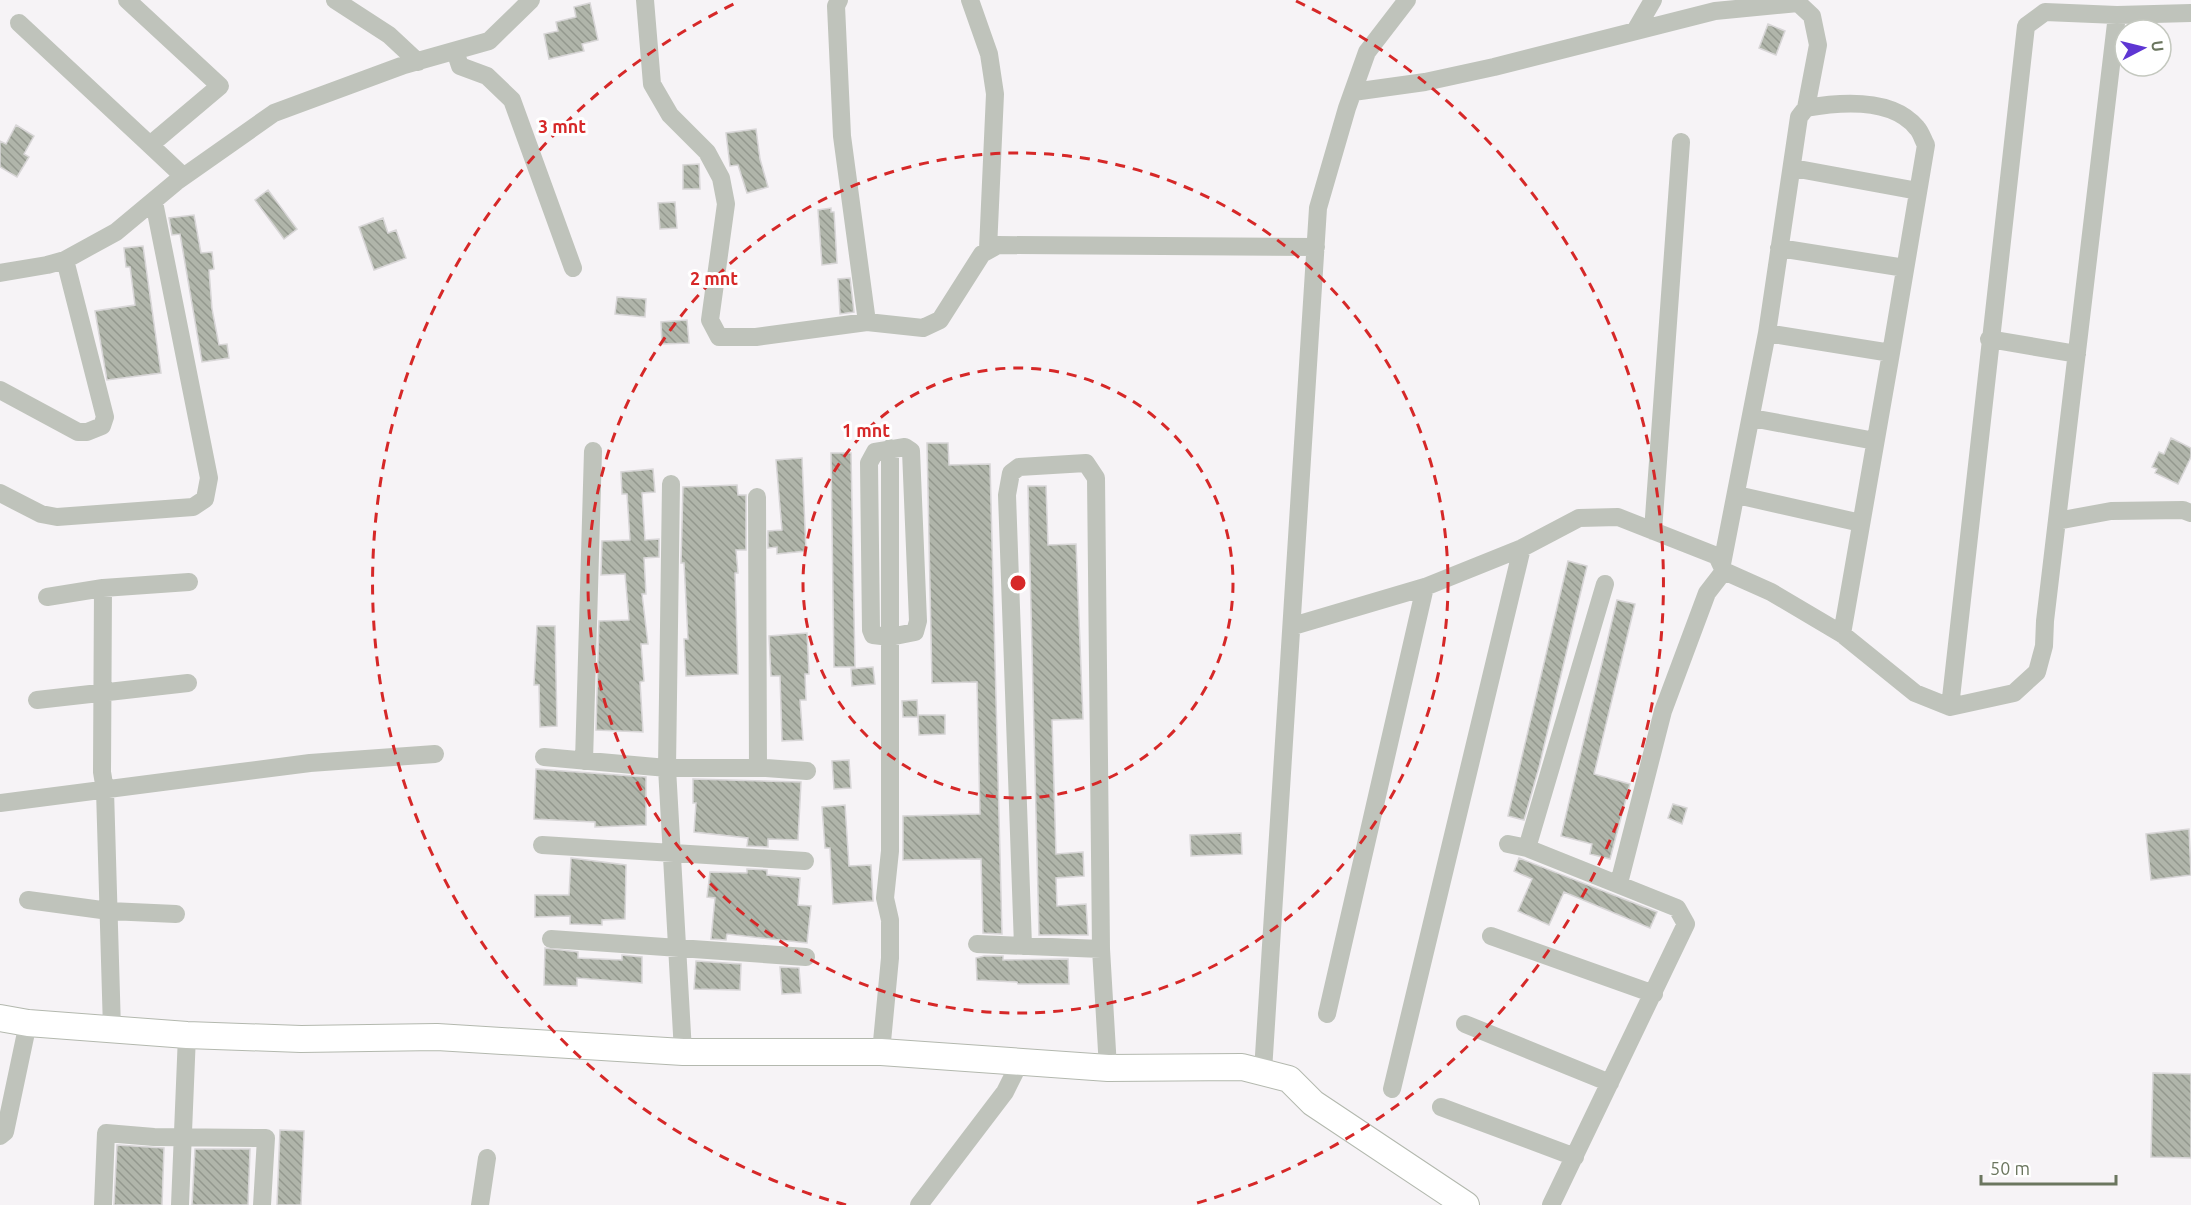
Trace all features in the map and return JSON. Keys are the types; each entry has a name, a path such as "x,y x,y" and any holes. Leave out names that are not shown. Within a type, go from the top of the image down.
{"street":[{"path":"127,0 220,86 150,145"},
{"path":"335,0 389,35 418,62"},
{"path":"0,273 47,266 65,260 116,232 183,176 274,113 418,62 489,41 531,0"},
{"path":"645,0 652,84 670,115 707,153 721,178 726,204 710,320 719,337 756,337 867,322 911,329 931,325 940,320 982,254 998,245 1316,247"},
{"path":"839,0 836,6 842,136 867,322"},
{"path":"970,0 989,54 995,94 988,249"},
{"path":"1263,1071 1318,208 1367,52 1407,0"},
{"path":"1635,31 1653,0"},
{"path":"1353,92 1425,82 1494,67 1715,11 1798,3 1812,16 1818,45 1806,108 1799,117 1767,333 1723,568 1707,593 1663,711 1619,883"},
{"path":"1950,706 1989,339 2026,26 2045,12 2117,15 2191,13"},
{"path":"1293,626 1425,587 1522,548 1580,518 1618,517 1717,556 1723,568 1771,592 1842,633 1915,693 1950,706 2014,693 2037,672 2044,646 2044,621 2117,15"},
{"path":"19,23 183,176"},
{"path":"455,51 460,66 488,76 512,99 573,268"},
{"path":"1806,108 1842,102 1891,109 1917,127 1926,145 1842,633"},
{"path":"1653,531 1681,142"},
{"path":"1793,168 1918,191"},
{"path":"0,493 41,514 57,517 193,507 205,499 209,478 154,202"},
{"path":"1779,248 1905,268"},
{"path":"0,390 78,432 87,432 102,426 105,417 65,260"},
{"path":"1767,333 1891,353"},
{"path":"1989,339 2077,354"},
{"path":"1752,418 1875,441"},
{"path":"881,1052 890,958 890,920 885,898 890,850 890,637 890,448 905,447 911,451 918,621 915,632 890,637"},
{"path":"584,761 593,451"},
{"path":"1023,946 1007,495 1011,473 1019,467 1086,463 1096,478 1101,949 1108,1068"},
{"path":"671,484 667,768 683,1052"},
{"path":"1737,495 1861,523"},
{"path":"757,497 758,768"},
{"path":"2057,521 2111,511 2183,510 2191,513"},
{"path":"1392,1089 1522,548"},
{"path":"47,597 108,588 189,582"},
{"path":"1527,848 1605,584"},
{"path":"1327,1014 1425,587"},
{"path":"108,588 108,693 113,772 105,790 112,1029"},
{"path":"37,700 188,683"},
{"path":"0,804 310,763 435,754"},
{"path":"544,757 667,768 758,768 807,771"},
{"path":"1508,844 1527,848 1677,908 1686,924 1551,1205"},
{"path":"542,845 672,855 805,861"},
{"path":"28,900 109,911 176,914"},
{"path":"1491,936 1653,994"},
{"path":"551,939 806,957"},
{"path":"977,944 1101,949"},
{"path":"0,1018 28,1023 187,1035 301,1039 437,1037 683,1052 881,1052 1108,1068 1186,1065 1242,1067 1289,1079 1313,1103 1466,1205"},
{"path":"2,1133 28,1023"},
{"path":"1465,1024 1610,1083"},
{"path":"180,1205 187,1035"},
{"path":"919,1205 1005,1092 1020,1062"},
{"path":"1441,1107 1575,1157"},
{"path":"103,1205 106,1132 183,1137 266,1138 262,1205"},
{"path":"480,1205 487,1158"}],"building":[{"path":"590,3 598,40 582,44 584,51 549,59 544,34 558,31 556,22 576,17 574,7"},
{"path":"1768,24 1785,31 1776,55 1759,48"},
{"path":"16,125 34,136 24,154 29,157 17,177 0,167 0,141 6,144"},
{"path":"756,129 760,159 768,187 747,193 738,165 730,166 726,133"},
{"path":"699,164 700,189 683,189 683,165"},
{"path":"268,190 297,229 284,239 255,200"},
{"path":"675,202 677,228 660,229 658,203"},
{"path":"831,208 831,212 834,212 837,263 822,265 818,210"},
{"path":"194,215 201,253 212,252 214,269 209,270 212,309 219,345 227,344 229,358 202,362 180,234 172,235 169,218"},
{"path":"383,218 388,233 396,230 406,258 374,270 359,227"},
{"path":"143,246 161,373 107,380 95,311 135,305 130,267 126,267 124,248"},
{"path":"850,278 854,312 840,314 838,279"},
{"path":"617,297 646,299 645,317 615,314"},
{"path":"687,320 689,343 662,344 661,322"},
{"path":"2171,438 2191,448 2191,457 2178,484 2155,473 2157,469 2152,467 2159,452 2164,454"},
{"path":"927,443 948,443 949,465 990,464 1002,934 983,933 981,859 903,860 903,816 980,814 977,682 932,683"},
{"path":"831,453 851,453 855,667 834,667"},
{"path":"802,458 806,551 777,554 777,547 768,548 768,531 782,530 776,460"},
{"path":"653,469 655,492 642,493 645,540 659,539 659,557 644,558 646,594 642,594 648,644 641,644 644,681 640,682 643,732 596,730 599,621 629,620 625,574 601,575 602,541 630,540 627,494 622,494 621,472"},
{"path":"737,485 738,495 746,495 746,550 736,550 738,674 686,676 684,639 688,639 684,563 681,563 683,487"},
{"path":"1028,486 1046,486 1048,545 1076,544 1083,719 1052,720 1056,854 1083,852 1084,876 1056,878 1057,906 1086,904 1088,935 1039,935"},
{"path":"1568,561 1587,566 1524,820 1508,816"},
{"path":"1617,600 1635,604 1594,774 1630,784 1610,859 1590,854 1592,844 1561,836"},
{"path":"537,626 555,626 557,726 540,727 539,685 534,685"},
{"path":"807,633 809,674 805,674 806,700 800,700 803,740 782,741 780,676 771,676 769,636"},
{"path":"873,667 875,684 852,686 851,669"},
{"path":"917,700 918,717 903,717 902,701"},
{"path":"918,715 945,715 945,734 919,735"},
{"path":"849,760 851,788 834,789 832,761"},
{"path":"536,769 646,777 646,825 595,827 595,822 534,819"},
{"path":"693,779 801,782 798,840 768,839 768,847 747,846 748,838 694,832 696,803 693,803"},
{"path":"1673,804 1687,808 1682,824 1668,818"},
{"path":"845,805 849,866 871,865 873,901 833,904 830,848 825,848 822,807"},
{"path":"2189,829 2191,875 2151,880 2146,834"},
{"path":"1241,833 1242,854 1191,856 1190,835"},
{"path":"571,858 626,865 625,919 602,920 602,925 570,924 570,916 535,917 535,895 569,895"},
{"path":"1519,858 1657,912 1650,928 1564,892 1549,925 1518,911 1532,879 1514,871"},
{"path":"747,869 767,870 767,875 800,878 798,905 811,906 807,943 727,934 726,940 711,939 715,898 707,897 710,872 747,873"},
{"path":"545,948 578,952 578,958 622,960 622,955 642,957 642,983 577,978 577,986 544,985"},
{"path":"1003,956 1003,960 1068,959 1069,984 1018,984 1017,982 977,980 976,958"},
{"path":"696,961 741,964 740,990 694,989"},
{"path":"780,967 799,968 801,993 782,994"},
{"path":"2153,1073 2191,1074 2191,1158 2151,1157"},
{"path":"280,1130 304,1131 301,1205 277,1205"},
{"path":"117,1145 164,1148 162,1205 114,1205"},
{"path":"195,1149 250,1149 248,1205 192,1205"}]}
